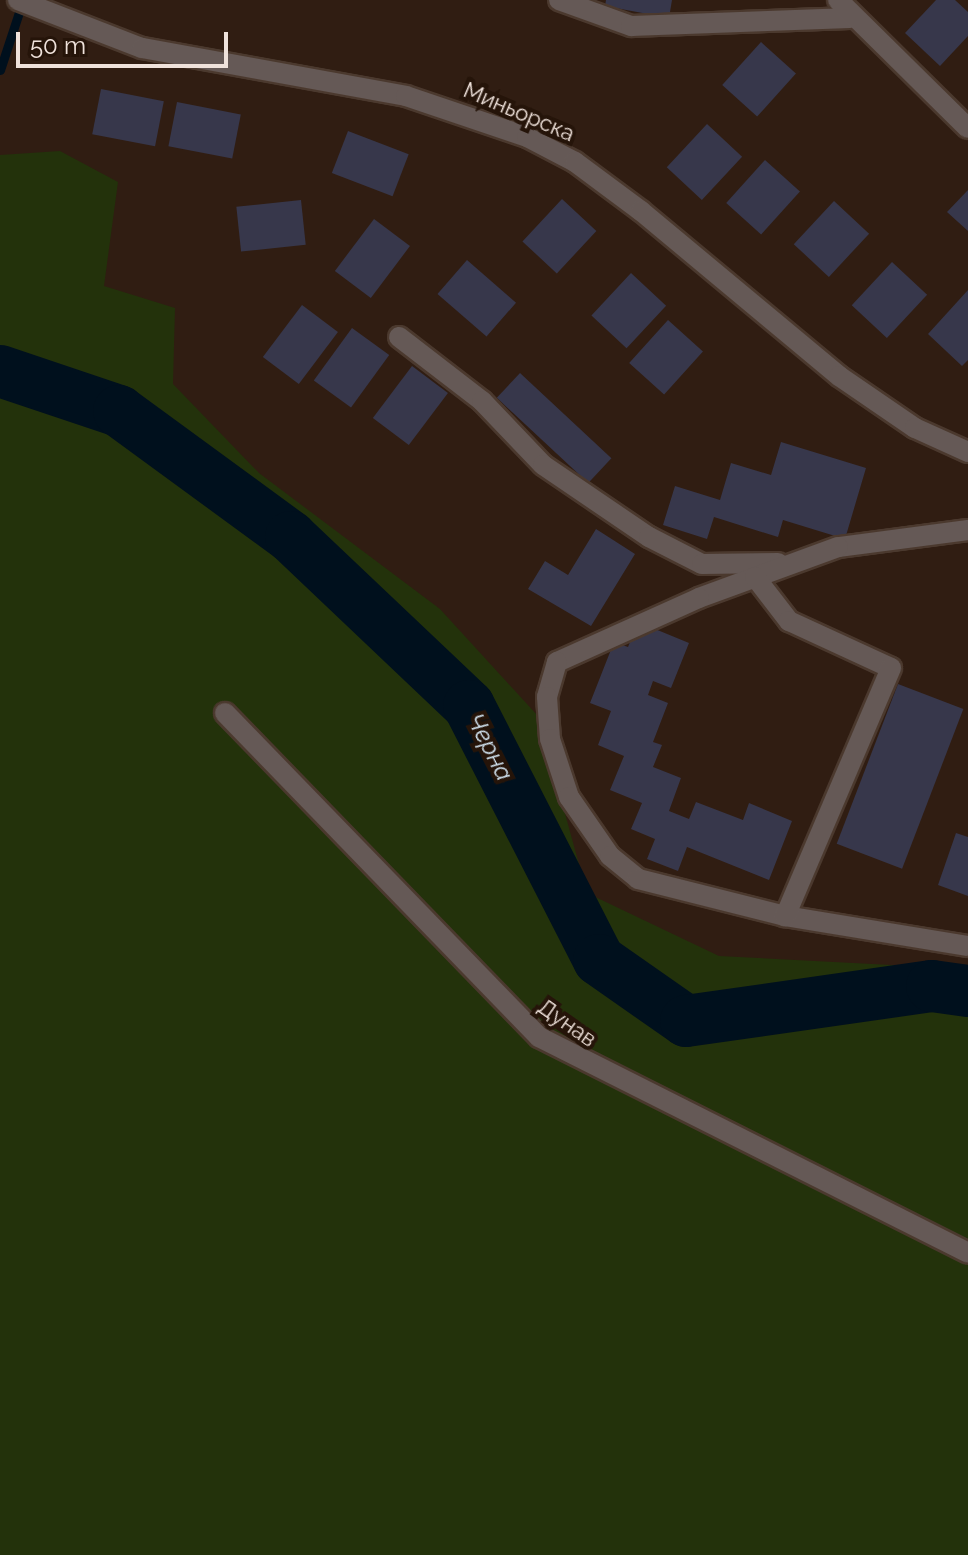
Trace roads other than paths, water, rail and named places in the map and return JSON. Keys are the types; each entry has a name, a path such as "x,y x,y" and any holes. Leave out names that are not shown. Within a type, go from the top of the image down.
{"street":[{"name":"Миньорска","path":"18,0 50,15 142,48 406,96 527,137 575,162 641,211 839,376 915,428 968,452"},
{"path":"559,0 631,26 850,18"},
{"path":"838,0 850,18 968,128"},
{"path":"399,337 482,401 543,465 678,554 719,566 794,563"},
{"path":"968,530 896,535 794,563 557,662 548,677 550,739 569,797 610,856 638,879 785,916 968,946"},
{"path":"755,577 789,621 891,668 785,916"},
{"name":"Дунав","path":"225,713 539,1037 682,1114 968,1253"}],"waterway":[{"path":"0,70 23,0"},
{"name":"Черна","path":"0,371 119,411 291,537 469,706 599,960 686,1021 932,986 968,991"}]}
